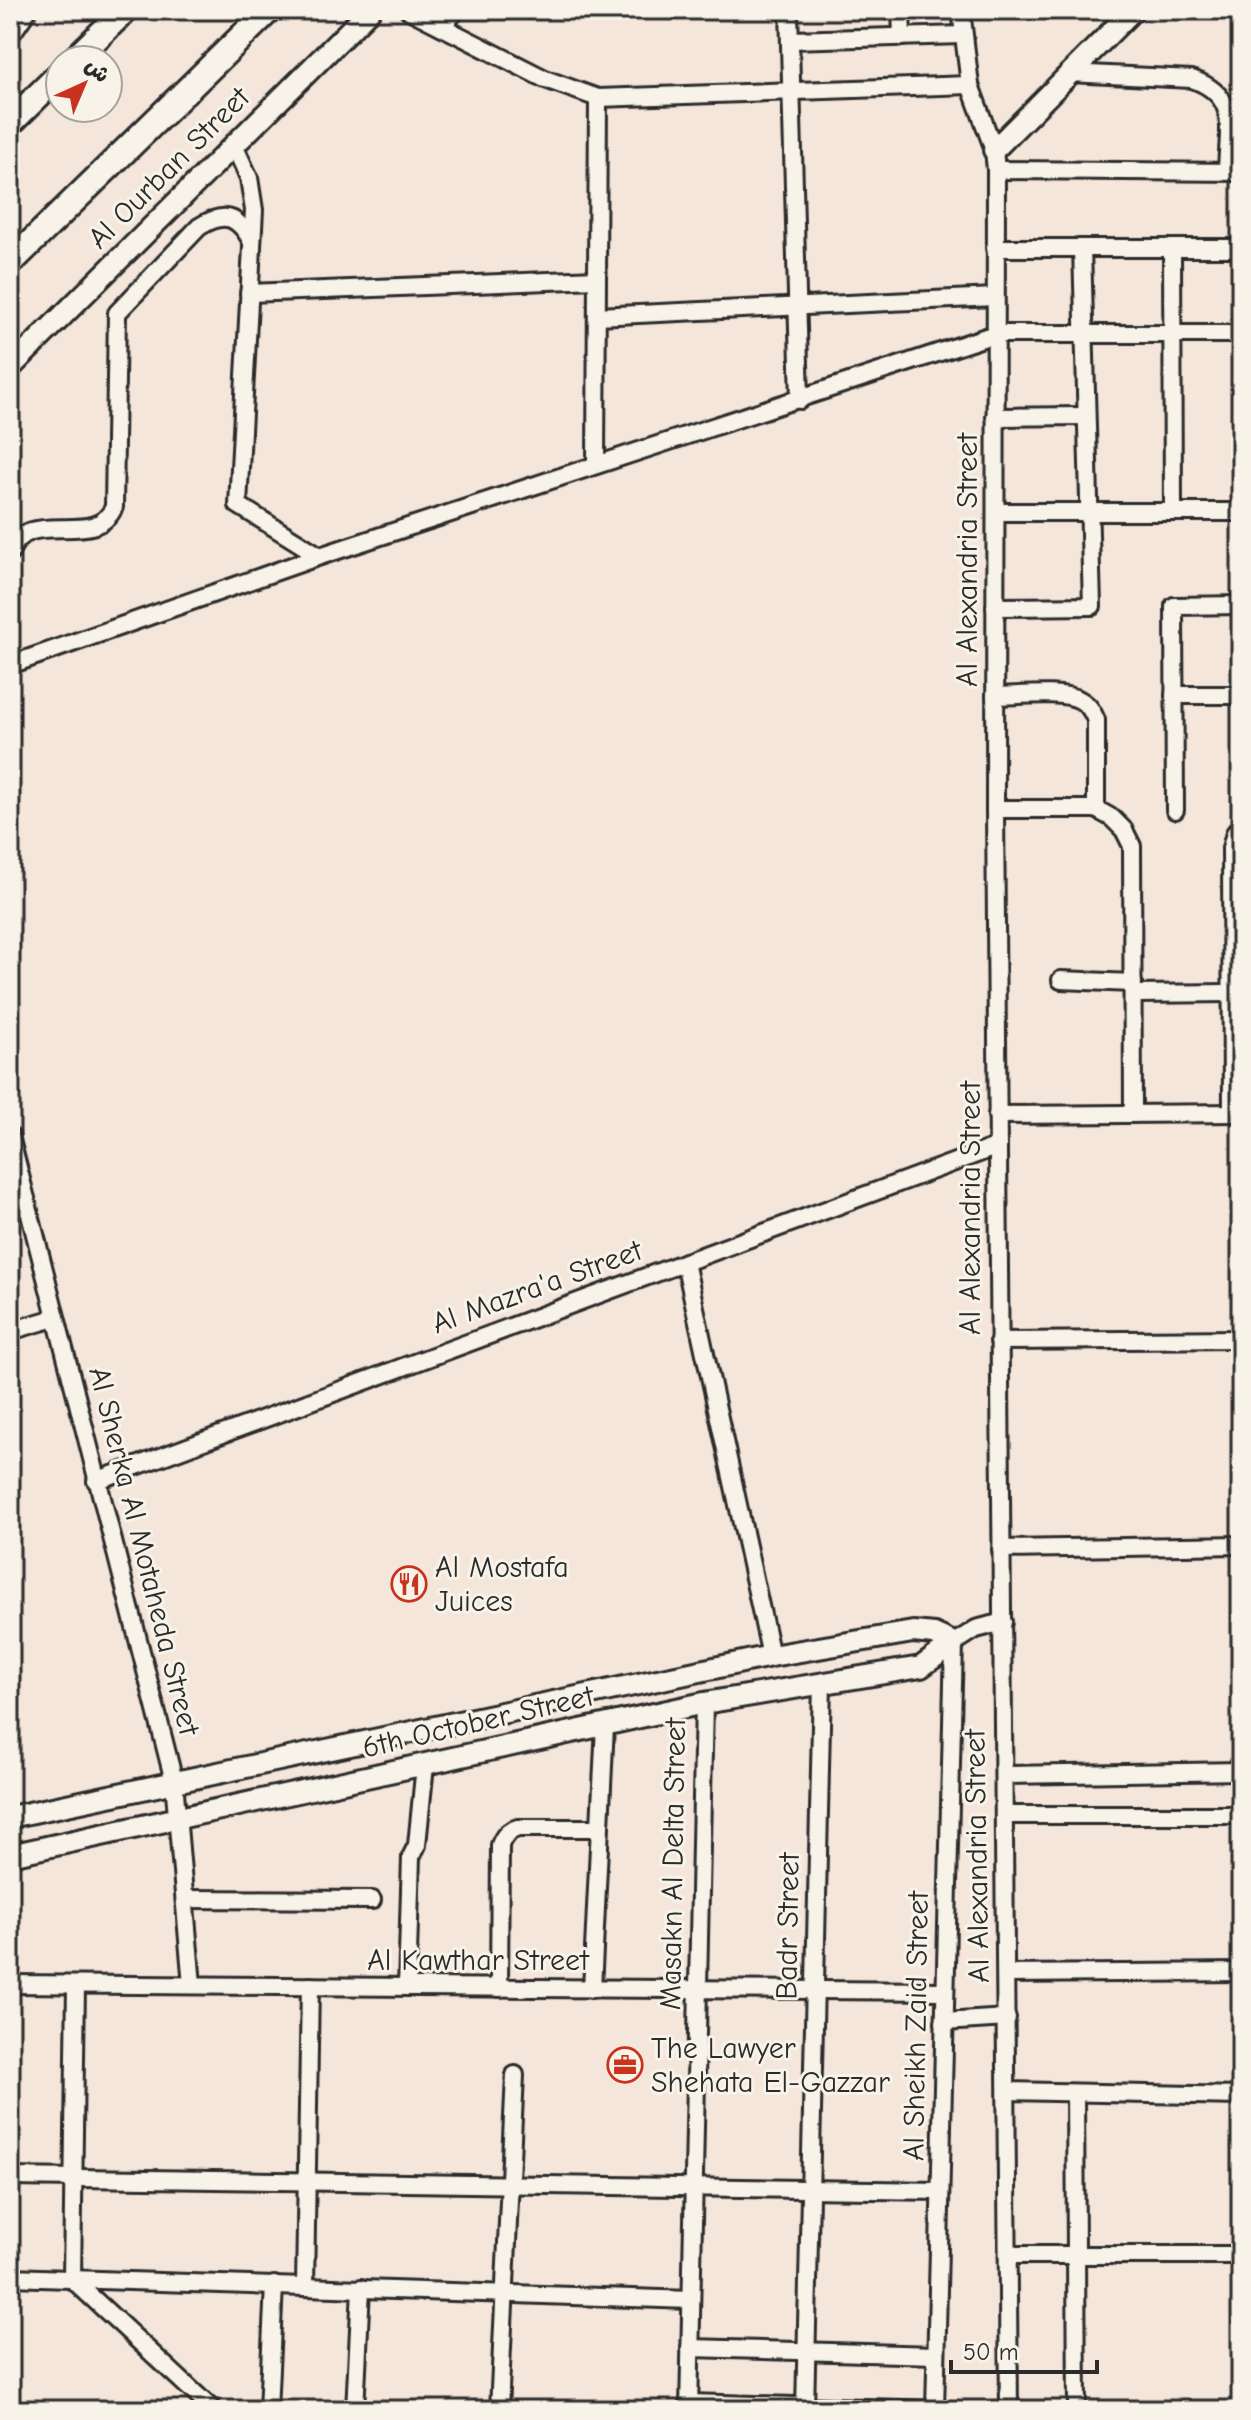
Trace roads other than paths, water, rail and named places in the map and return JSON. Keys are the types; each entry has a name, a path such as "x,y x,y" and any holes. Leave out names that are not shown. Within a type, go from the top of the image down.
{"main road":[{"path":"10,29 23,10"},
{"path":"90,44 125,10"},
{"path":"10,263 269,10"},
{"path":"10,123 44,90"}],"street":[{"name":"Al Ourban Street","path":"10,368 370,10"},
{"path":"409,10 545,79 598,98 970,85"},
{"path":"441,26 457,10"},
{"path":"789,10 800,400"},
{"path":"901,10 902,37"},
{"name":"Al Alexandria Street","path":"961,10 970,85 995,160 995,809 1009,2410"},
{"path":"995,160 1068,73 1133,10"},
{"path":"790,40 963,35"},
{"path":"995,160 1234,171 1229,108 1220,94 1207,84 1192,79 1068,73"},
{"path":"596,464 598,98"},
{"path":"234,145 243,161 253,193 238,505 320,556"},
{"path":"10,553 17,539 27,531 93,526 106,520 114,507 117,313 199,227 213,218 230,218 244,227 252,242"},
{"path":"995,248 1241,248"},
{"path":"995,607 1092,606 1082,248"},
{"path":"1172,248 1173,512"},
{"path":"249,293 597,279"},
{"path":"597,316 995,297"},
{"path":"10,665 320,556 995,334 1241,334"},
{"path":"995,417 1086,416"},
{"path":"996,512 1241,512"},
{"path":"1175,810 1174,606 1241,605"},
{"path":"1174,695 1241,695"},
{"path":"995,696 1067,696 1079,699 1090,707 1096,720 1096,809"},
{"path":"995,809 1096,809 1118,824 1132,846 1133,1114"},
{"path":"997,1115 1236,1113 1231,993 1231,848 1241,825"},
{"path":"1061,980 1133,988 1231,993"},
{"name":"Al Sherka Al Motaheda Street","path":"10,1136 174,1781 192,1985"},
{"name":"Al Mazra'a Street","path":"96,1481 998,1146"},
{"path":"10,1215 26,1199"},
{"path":"685,1262 771,1656"},
{"path":"10,1331 55,1318"},
{"path":"999,1341 1241,1339"},
{"path":"1001,1549 1241,1545"},
{"name":"6th October Street","path":"10,1855 704,1703 921,1667 976,1629 1003,1622"},
{"name":"6th October Street","path":"10,1817 771,1656 913,1632 934,1634 954,1643"},
{"name":"Al Sheikh Zaid Street","path":"935,2410 954,1643"},
{"name":"Badr Street","path":"805,2408 822,1683"},
{"name":"Masakn Al Delta Street","path":"689,2406 704,1703"},
{"path":"592,1989 605,1725"},
{"path":"407,1987 411,1857 417,1845 425,1765"},
{"path":"1005,1775 1241,1771"},
{"path":"1005,1815 1241,1815"},
{"path":"499,1988 500,1845 503,1837 518,1828 599,1828"},
{"path":"185,1899 372,1900"},
{"path":"1007,1974 1241,1972"},
{"name":"Al Kawthar Street","path":"10,1984 945,1991"},
{"path":"76,1985 72,2279 213,2410"},
{"path":"305,2286 310,1986"},
{"path":"944,2022 1007,2018"},
{"path":"499,2410 515,2075"},
{"path":"1008,2091 1241,2096"},
{"path":"1075,2093 1077,2410"},
{"path":"10,2177 940,2191"},
{"path":"1008,2255 1241,2255"},
{"path":"10,2277 691,2300"},
{"path":"268,2410 274,2285"},
{"path":"355,2410 361,2288"},
{"path":"690,2348 936,2355"},
{"path":"689,2406 935,2410"}],"place":[{"name":"Al Mostafa Juices","path":"409,1584"},
{"name":"The Lawyer Shehata El-Gazzar","path":"625,2065"}]}
